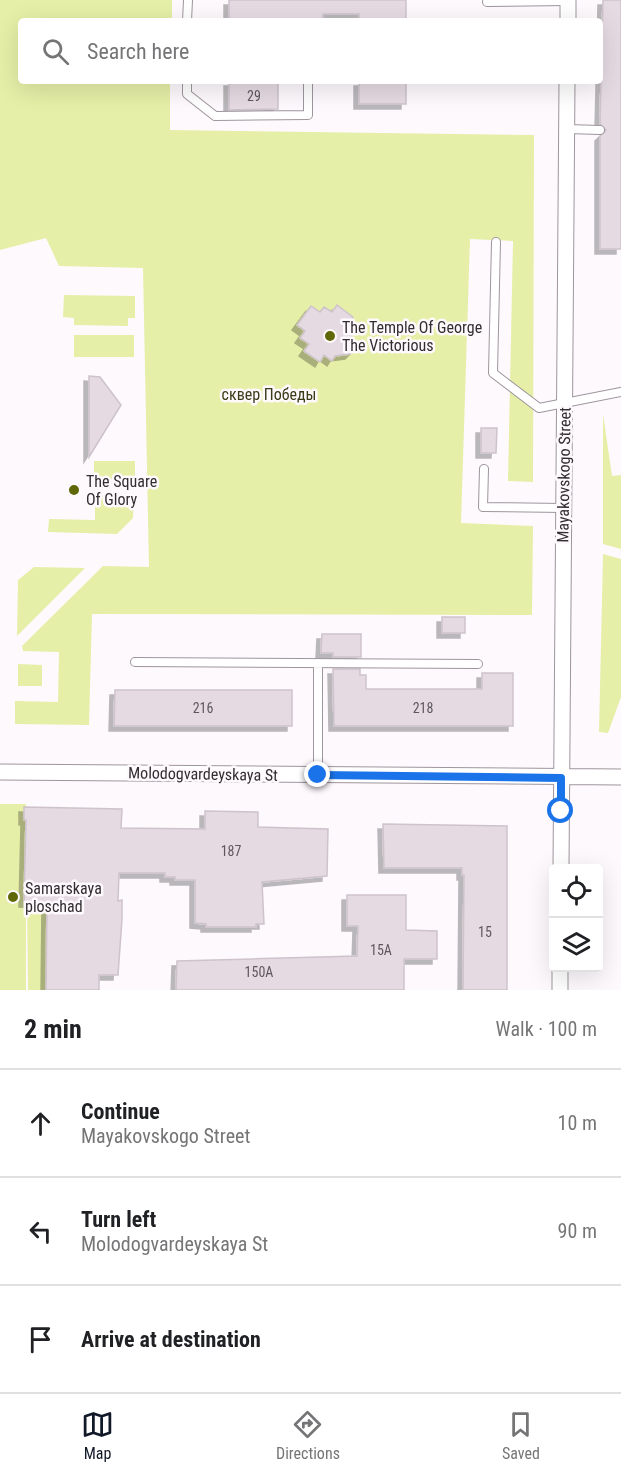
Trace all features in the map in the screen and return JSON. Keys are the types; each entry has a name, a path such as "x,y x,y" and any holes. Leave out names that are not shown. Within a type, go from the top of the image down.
{"street":[{"path":"568,1 568,18"},
{"name":"Mayakovskogo Street","path":"561,864 567,84"},
{"name":"Molodogvardeyskaya St","path":"0,772 621,777"},
{"path":"560,972 560,990"}],"lane":[{"path":"187,18 188,0"},
{"path":"487,2 568,1"},
{"path":"187,84 187,94 214,116 308,115 308,84"},
{"path":"567,129 600,130"},
{"path":"496,242 493,373 539,408 621,392"},
{"path":"484,469 483,507 564,508"},
{"path":"135,662 478,664"},
{"path":"318,663 318,775"}],"green space":[{"name":"сквер Победы","path":"0,0 172,0 172,18 18,18 18,84 170,84 170,130 534,135 533,482 508,481 513,241 470,239 461,523 533,526 532,615 92,614 89,725 15,724 15,701 58,702 59,652 23,651 22,646 103,566 149,567 143,268 59,266 46,238 0,250"},
{"path":"64,295 135,296 135,318 128,318 128,326 74,325 74,318 63,317"},
{"path":"74,335 134,335 134,357 74,357"},
{"path":"603,414 612,476 621,475 621,549 603,544"},
{"path":"94,461 135,461 135,480 104,479 104,485 94,485"},
{"path":"95,495 134,496 133,518 117,534 48,532 49,519 95,520"},
{"path":"603,554 621,559 621,697 608,733 599,732"},
{"path":"34,567 85,568 17,636 18,580"},
{"path":"18,664 42,665 42,686 18,686"},
{"name":"Samarskaya ploschad","path":"0,804 26,804 26,990 0,990"},
{"path":"27,900 46,900 47,990 28,990"}],"building":[{"path":"229,0 406,0 406,18 359,18 359,14 323,14 323,18 229,18"},
{"path":"603,0 621,0 621,249 600,249 600,136 606,130 600,124 601,84 603,84"},
{"path":"229,84 278,84 278,109 229,110"},
{"path":"359,84 406,84 406,104 359,104"},
{"path":"337,305 353,317 347,324 355,329 351,335 355,342 355,349 350,354 335,356 332,361 324,355 320,362 304,351 309,344 300,338 305,331 297,325 311,306 320,312 324,307 332,312"},
{"path":"89,376 100,377 121,405 89,457"},
{"path":"481,428 497,428 496,453 481,453"},
{"path":"442,617 465,617 465,633 442,633"},
{"path":"322,634 361,634 361,657 333,657 333,653 321,653"},
{"path":"333,669 360,669 360,675 366,675 366,689 482,689 482,673 513,673 513,726 334,726"},
{"path":"115,690 292,690 292,726 114,726"},
{"path":"24,807 122,809 121,828 205,829 205,811 258,812 258,827 328,829 327,876 262,882 264,924 256,924 256,927 206,927 206,924 195,923 195,880 175,880 175,877 165,877 165,873 119,873 118,901 122,900 122,919 118,975 99,975 99,990 46,990 47,903 24,902 26,820 24,820"},
{"path":"383,824 507,826 507,990 463,990 464,875 462,875 462,868 384,868"},
{"path":"347,895 406,895 406,930 437,931 437,959 404,959 404,990 176,990 177,961 357,956 358,926 347,926"}],"place":[{"name":"The Temple Of George The Victorious","path":"330,336"},
{"name":"The Square Of Glory","path":"74,490"},
{"name":"Samarskaya ploschad","path":"13,897"}],"route":[{"path":"318,775 561,778 561,811"}]}
